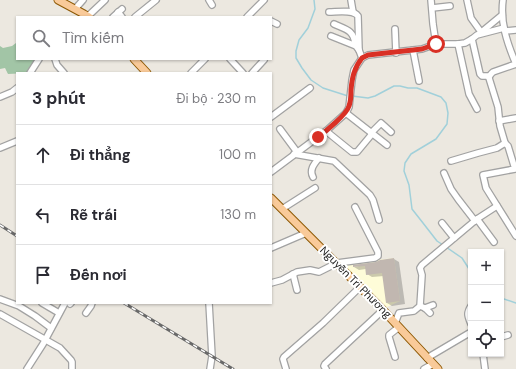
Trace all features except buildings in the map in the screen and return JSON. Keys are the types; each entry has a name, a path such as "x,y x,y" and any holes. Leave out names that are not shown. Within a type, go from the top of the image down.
{"main road":[{"path":"60,0 86,16"},
{"path":"135,60 146,72"},
{"name":"Nguyễn Tri Phương","path":"272,199 383,310 436,367"}],"street":[{"path":"75,9 84,0"},
{"path":"89,16 105,0"},
{"path":"136,16 156,0"},
{"path":"251,16 264,0"},
{"path":"351,0 353,12"},
{"path":"431,0 436,44"},
{"path":"468,0 471,18 479,33"},
{"path":"489,77 493,72 516,64 504,29 502,15 503,0"},
{"path":"432,8 450,6"},
{"path":"329,12 353,12 358,16 357,48"},
{"path":"272,171 326,131 346,112 349,107 354,70 362,58 368,55 422,49 436,44 465,43 502,15"},
{"path":"272,22 277,24"},
{"path":"334,24 353,34 362,58"},
{"path":"395,29 396,52"},
{"path":"479,33 504,29 516,30"},
{"path":"331,36 357,48"},
{"path":"472,39 480,74 482,76 489,77"},
{"path":"458,44 469,94 477,109"},
{"path":"414,50 419,81"},
{"path":"31,72 38,60"},
{"path":"55,60 57,65 63,72"},
{"path":"192,72 204,60"},
{"path":"231,60 242,72"},
{"path":"253,72 264,60"},
{"path":"489,77 498,107 499,121 505,143 508,146 515,169 483,175 486,188 516,236"},
{"path":"272,116 310,88"},
{"path":"0,97 16,90"},
{"path":"346,112 387,145"},
{"path":"499,121 516,118"},
{"path":"326,131 352,152 357,152 381,123 391,132"},
{"path":"280,129 296,153 334,161 370,195 380,220"},
{"path":"0,148 16,141"},
{"path":"451,161 478,152 497,148 505,143"},
{"path":"313,177 311,171 319,158"},
{"path":"444,173 451,189 458,199 494,242"},
{"path":"282,209 315,188"},
{"path":"430,313 423,307 422,275 420,268 476,220 497,206"},
{"path":"272,283 282,280 297,272 321,271 337,263 375,258 378,256 378,252 355,207"},
{"path":"442,223 454,238"},
{"path":"272,248 306,233"},
{"path":"293,274 297,290"},
{"path":"286,369 283,361 284,357 323,323 360,287"},
{"path":"0,299 19,306 51,328"},
{"path":"44,304 59,313"},
{"path":"27,369 45,340 59,313 68,304"},
{"path":"86,313 92,304"},
{"path":"209,304 212,356 210,369"},
{"path":"395,357 389,336 397,325 399,313 414,311 433,305"},
{"path":"326,369 324,366 325,364 383,310"},
{"path":"0,314 60,348 71,360 72,369"},
{"path":"427,358 468,334"},
{"path":"504,336 508,335"},
{"path":"483,357 485,369"},
{"path":"424,369 436,367"}],"shaded area":[{"path":"394,258 400,301 385,308 342,264"}],"green space":[{"path":"16,43 16,60 36,60 29,72 16,72 16,74 8,74 5,68 0,69 0,46 3,48 12,46"}],"waterway":[{"path":"314,0 315,9 308,28 299,40 296,58 311,80 323,88 348,96"},
{"path":"352,96 368,98 394,86 400,86 417,88 441,97 446,103 448,113 447,124 436,139 411,154 405,163 404,171 409,185 412,209 437,241 443,245"},
{"path":"446,247 462,258 468,267"},
{"path":"504,299 516,303"}],"railway":[{"path":"0,225 16,235"},
{"path":"126,304 233,369"}],"route":[{"path":"318,137 342,116 349,107 354,70 362,58 368,55 422,49 436,44"}]}
